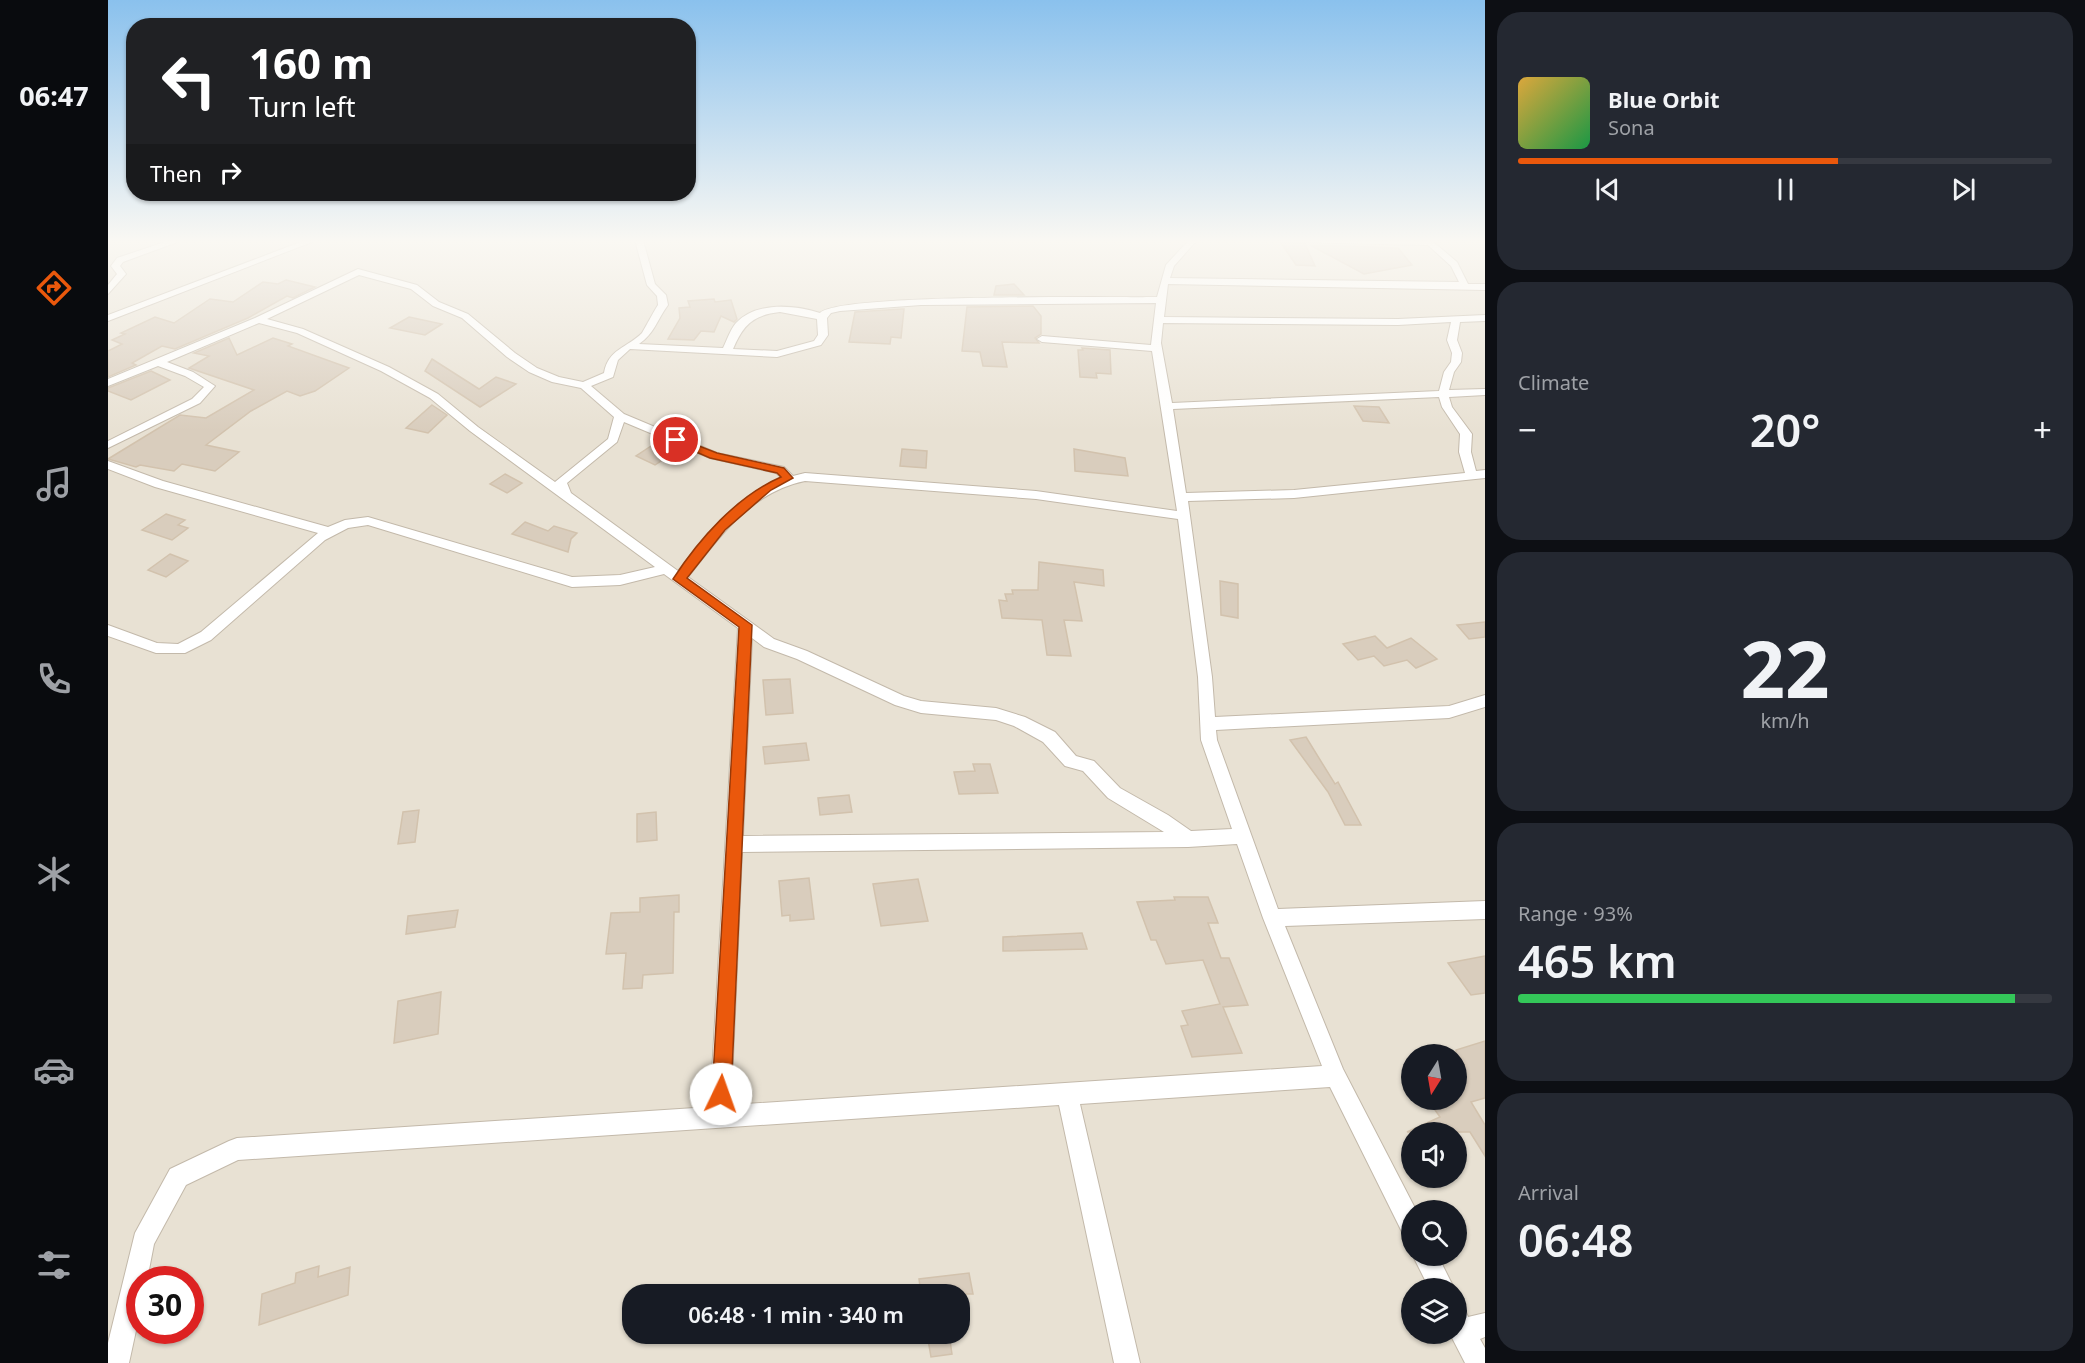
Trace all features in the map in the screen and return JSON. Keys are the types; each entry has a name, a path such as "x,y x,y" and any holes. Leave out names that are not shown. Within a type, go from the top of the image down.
{"street":[{"path":"108,318 146,304"},
{"path":"109,382 258,320 292,304"},
{"path":"435,304 465,316 511,355 533,370 556,380 584,385 620,416 714,456 780,471 788,478"},
{"path":"584,385 609,375 609,363 614,354 648,333 651,322 663,304"},
{"path":"628,346 777,354 818,343 823,335 822,317 828,311 899,304"},
{"path":"1161,304 1157,348 1184,516 1205,677 1209,740 1272,918 1336,1076 1401,1206"},
{"path":"727,351 740,324 756,315 773,310 794,310 822,317"},
{"path":"108,311 119,314"},
{"path":"1159,320 1485,318"},
{"path":"1456,319 1452,340 1457,353 1456,362 1449,372 1443,394 1447,407 1466,434 1466,452 1471,474"},
{"path":"258,320 300,331 385,369 434,396 474,429 768,642 802,655 900,701 921,707 996,714 1019,721 1048,737 1071,761 1088,766 1114,793 1162,820 1188,839"},
{"path":"1042,339 1157,348"},
{"path":"108,446 196,400 210,386 189,374 157,362"},
{"path":"1167,406 1485,392"},
{"path":"565,494 561,482 613,440 620,416"},
{"path":"108,465 159,484 330,532"},
{"path":"1181,497 1294,494 1485,474"},
{"path":"679,579 720,527 767,487 788,478 805,477 1036,495 1184,516"},
{"path":"108,630 156,648 180,649 207,636 320,537 345,524 368,521 572,582 620,580 666,569"},
{"path":"720,1117 745,625"},
{"path":"1208,724 1449,712 1485,701"},
{"path":"734,844 1188,839 1243,836"},
{"path":"1272,918 1485,910"},
{"path":"116,1363 143,1241 178,1177 237,1149 1336,1076"},
{"path":"1067,1094 1127,1363"},
{"path":"1468,1325 1479,1363"}],"shaded area":[{"path":"108,304 1485,304 1485,1363 108,1363"}],"building":[{"path":"203,304 274,304 248,318 175,349 162,346 132,363 136,365 108,377 108,351 122,344 112,340 125,334 121,333 155,317 174,323"},
{"path":"689,304 732,304 737,319 734,322 721,316 714,332 701,331 694,340 668,339 680,318 679,308 690,307"},
{"path":"1033,306 1041,316 1041,334 1035,338 1039,343 1002,342 1007,367 983,366 980,352 962,351 967,307"},
{"path":"904,309 901,338 891,337 890,344 849,342 855,312"},
{"path":"409,317 442,324 425,335 390,328"},
{"path":"229,338 237,355 273,338 292,344 288,346 349,368 315,391 300,396 287,391 251,411 206,445 239,452 215,471 182,464 174,471 140,465 136,467 108,459 180,415 206,418 254,390 189,368 209,356 194,353"},
{"path":"1082,348 1110,350 1111,374 1096,373 1097,378 1080,377 1078,350 1083,350"},
{"path":"432,359 479,389 496,377 516,384 480,407 425,371"},
{"path":"151,371 170,380 131,400 108,391 108,388"},
{"path":"432,405 447,415 428,433 406,428"},
{"path":"1354,406 1379,407 1389,423 1363,421"},
{"path":"651,446 670,455 655,465 636,456"},
{"path":"902,449 927,451 926,468 900,466"},
{"path":"1074,449 1125,458 1128,476 1075,471"},
{"path":"505,474 522,483 507,493 490,484"},
{"path":"166,514 185,520 178,525 188,528 172,540 142,530"},
{"path":"525,522 548,531 554,526 577,533 571,539 568,552 512,534"},
{"path":"170,554 188,561 166,577 148,570"},
{"path":"1039,562 1103,570 1104,586 1074,582 1082,621 1064,620 1071,656 1047,655 1042,620 1002,618 999,600 1007,601 1005,594 1013,594 1012,590 1038,590"},
{"path":"1220,581 1238,584 1238,618 1221,615"},
{"path":"1485,622 1485,637 1469,639 1457,625"},
{"path":"1375,636 1387,648 1411,638 1437,659 1416,668 1407,660 1384,666 1374,656 1358,660 1343,644"},
{"path":"790,679 793,713 766,715 763,680"},
{"path":"1306,737 1335,784 1338,782 1361,825 1345,825 1328,792 1290,740"},
{"path":"806,743 809,760 765,764 763,747"},
{"path":"973,764 990,764 998,793 959,794 954,772 975,771"},
{"path":"849,795 852,812 820,815 818,798"},
{"path":"419,810 415,842 398,844 403,812"},
{"path":"656,812 657,840 637,842 637,814"},
{"path":"809,878 814,919 790,921 790,915 782,916 779,881"},
{"path":"918,879 928,921 881,926 873,884"},
{"path":"679,895 679,912 674,912 673,973 643,975 642,988 623,989 626,953 606,954 611,913 640,912 640,898"},
{"path":"1174,897 1208,897 1218,923 1208,923 1221,958 1229,958 1248,1005 1223,1007 1242,1053 1192,1057 1181,1026 1188,1025 1182,1011 1220,1004 1203,960 1166,964 1156,940 1151,940 1137,902 1175,900"},
{"path":"458,910 455,927 406,934 408,916"},
{"path":"1082,933 1087,949 1003,951 1003,937"},
{"path":"1485,956 1485,993 1471,995 1448,963"},
{"path":"441,992 438,1034 394,1043 398,1001"},
{"path":"1485,1041 1485,1098 1471,1102 1485,1125 1485,1156 1470,1132 1467,1132 1467,1122 1429,1122 1440,1117 1435,1110 1467,1110 1467,1047"},
{"path":"319,1266 318,1277 350,1267 348,1295 259,1325 262,1294 295,1283 296,1273"},
{"path":"969,1273 973,1294 970,1294 970,1284 920,1284 919,1279"},
{"path":"929,1344 950,1344 952,1354 931,1357"}],"route":[{"path":"676,440 714,456 780,471 788,478 767,487 720,527 679,579 698,590 745,625 721,1094"}]}
